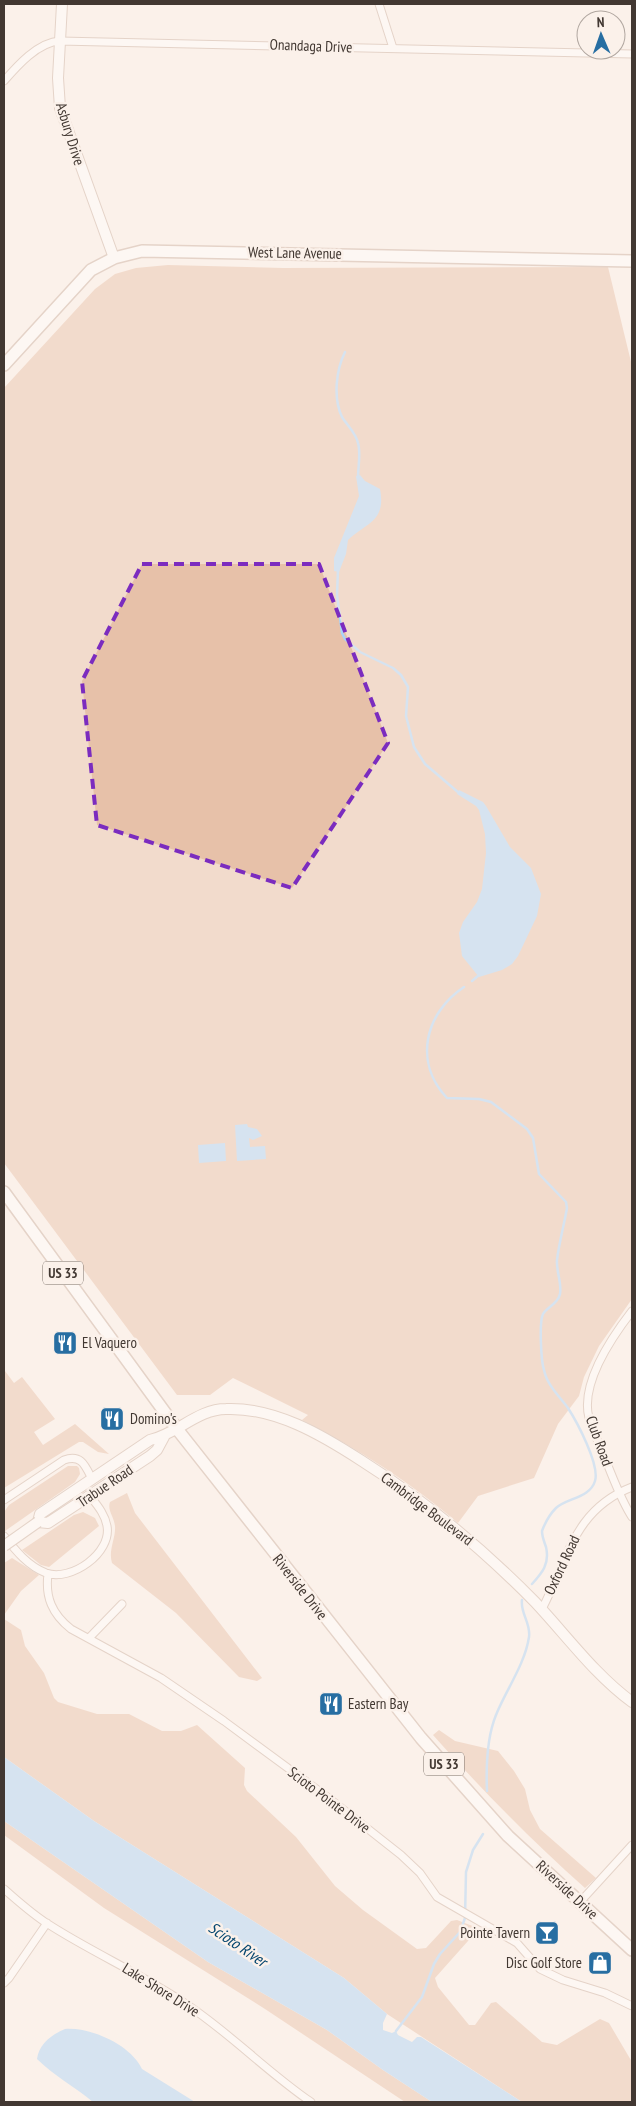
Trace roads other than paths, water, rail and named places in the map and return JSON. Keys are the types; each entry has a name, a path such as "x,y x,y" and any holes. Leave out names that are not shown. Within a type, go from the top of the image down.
{"main road":[{"name":"West Lane Avenue","path":"4,365 92,270 114,258 142,251 171,250 632,262"},
{"name":"Riverside Drive","path":"4,1192 177,1430 421,1738 508,1836 632,1950"}],"street":[{"name":"Asbury Drive","path":"62,4 58,92 60,108 114,258"},
{"path":"379,4 393,48"},
{"name":"Onandaga Drive","path":"4,81 35,52 55,41 632,54"},
{"name":"Club Road","path":"632,1311 622,1324 592,1378 588,1405 589,1418 619,1493 632,1517"},
{"name":"Cambridge Boulevard","path":"177,1430 214,1410 234,1409 261,1412 314,1432 372,1467 438,1513 499,1566 542,1609 604,1679 632,1702"},
{"name":"Trabue Road","path":"4,1546 38,1522 40,1514 150,1440 164,1437 177,1430"},
{"name":"Trabue Road","path":"38,1522 48,1523 150,1456 157,1450 164,1437"},
{"path":"4,1500 71,1457 78,1458 84,1463 92,1479"},
{"name":"Oxford Road","path":"542,1609 573,1538 582,1524 604,1502 632,1487"},
{"path":"4,1536 30,1564 48,1574 78,1569 103,1548 107,1526 101,1510 90,1496"},
{"name":"Scioto Pointe Drive","path":"48,1574 49,1603 60,1621 184,1692 330,1799 401,1855 420,1873 436,1897 517,1942 540,1969 563,1980 605,1992 632,2006"},
{"path":"89,1638 122,1604"},
{"path":"580,1902 632,1845"},
{"name":"Lake Shore Drive","path":"4,1889 47,1923 78,1942 140,1974 186,2004 223,2031 311,2102"},
{"path":"4,1983 10,1978 47,1923"}],"water":[{"path":"360,475 365,481 380,489 380,508 374,520 348,540 346,554 339,572 334,571 334,558 359,496 356,476"},
{"path":"459,790 483,802 510,847 531,868 541,894 537,916 518,956 512,964 502,970 479,977 462,956 459,933 463,922 477,902 482,889 486,853 485,834 479,810 457,794"},
{"path":"247,1124 248,1127 257,1129 262,1136 253,1140 249,1138 250,1147 265,1146 266,1159 237,1161 235,1125"},
{"path":"225,1143 226,1161 199,1163 198,1145"},
{"name":"Scioto River","path":"4,1757 94,1821 344,1978 387,2014 383,2023 383,2030 392,2033 396,2031 398,2035 412,2042 417,2037 421,2037 522,2102 432,2102 327,2030 208,1962 4,1821"},
{"path":"65,2029 98,2034 120,2045 137,2060 142,2069 195,2102 93,2102 50,2071 37,2059 43,2044 55,2034"}],"waterway":[{"path":"345,352 339,367 337,401 342,417 357,439 359,447 358,478"},
{"path":"338,570 337,595 342,633 345,639 360,652 393,668 401,675 408,687 406,716 414,747 425,764 459,793"},
{"path":"472,981 479,975"},
{"path":"464,987 440,1010 428,1039 427,1054 436,1084 447,1098 479,1099 491,1102 527,1129 533,1138 539,1174 566,1202 567,1208 557,1260 560,1294 557,1300 543,1314 541,1333 542,1359 548,1381 568,1408 587,1444 596,1474 595,1481 588,1491 556,1508 548,1519 542,1531 547,1553 546,1563 542,1572 532,1584"},
{"path":"487,1791 488,1752 493,1724 524,1657 529,1637 522,1600"},
{"path":"396,2031 422,1997 434,1964 440,1954 460,1932 465,1918 466,1872 473,1850 483,1834"}],"place":[{"name":"El Vaquero","path":"65,1343"},
{"name":"Domino's","path":"112,1419"},
{"name":"Eastern Bay","path":"331,1704"},
{"name":"Pointe Tavern","path":"547,1933"},
{"name":"Disc Golf Store","path":"600,1963"}]}
